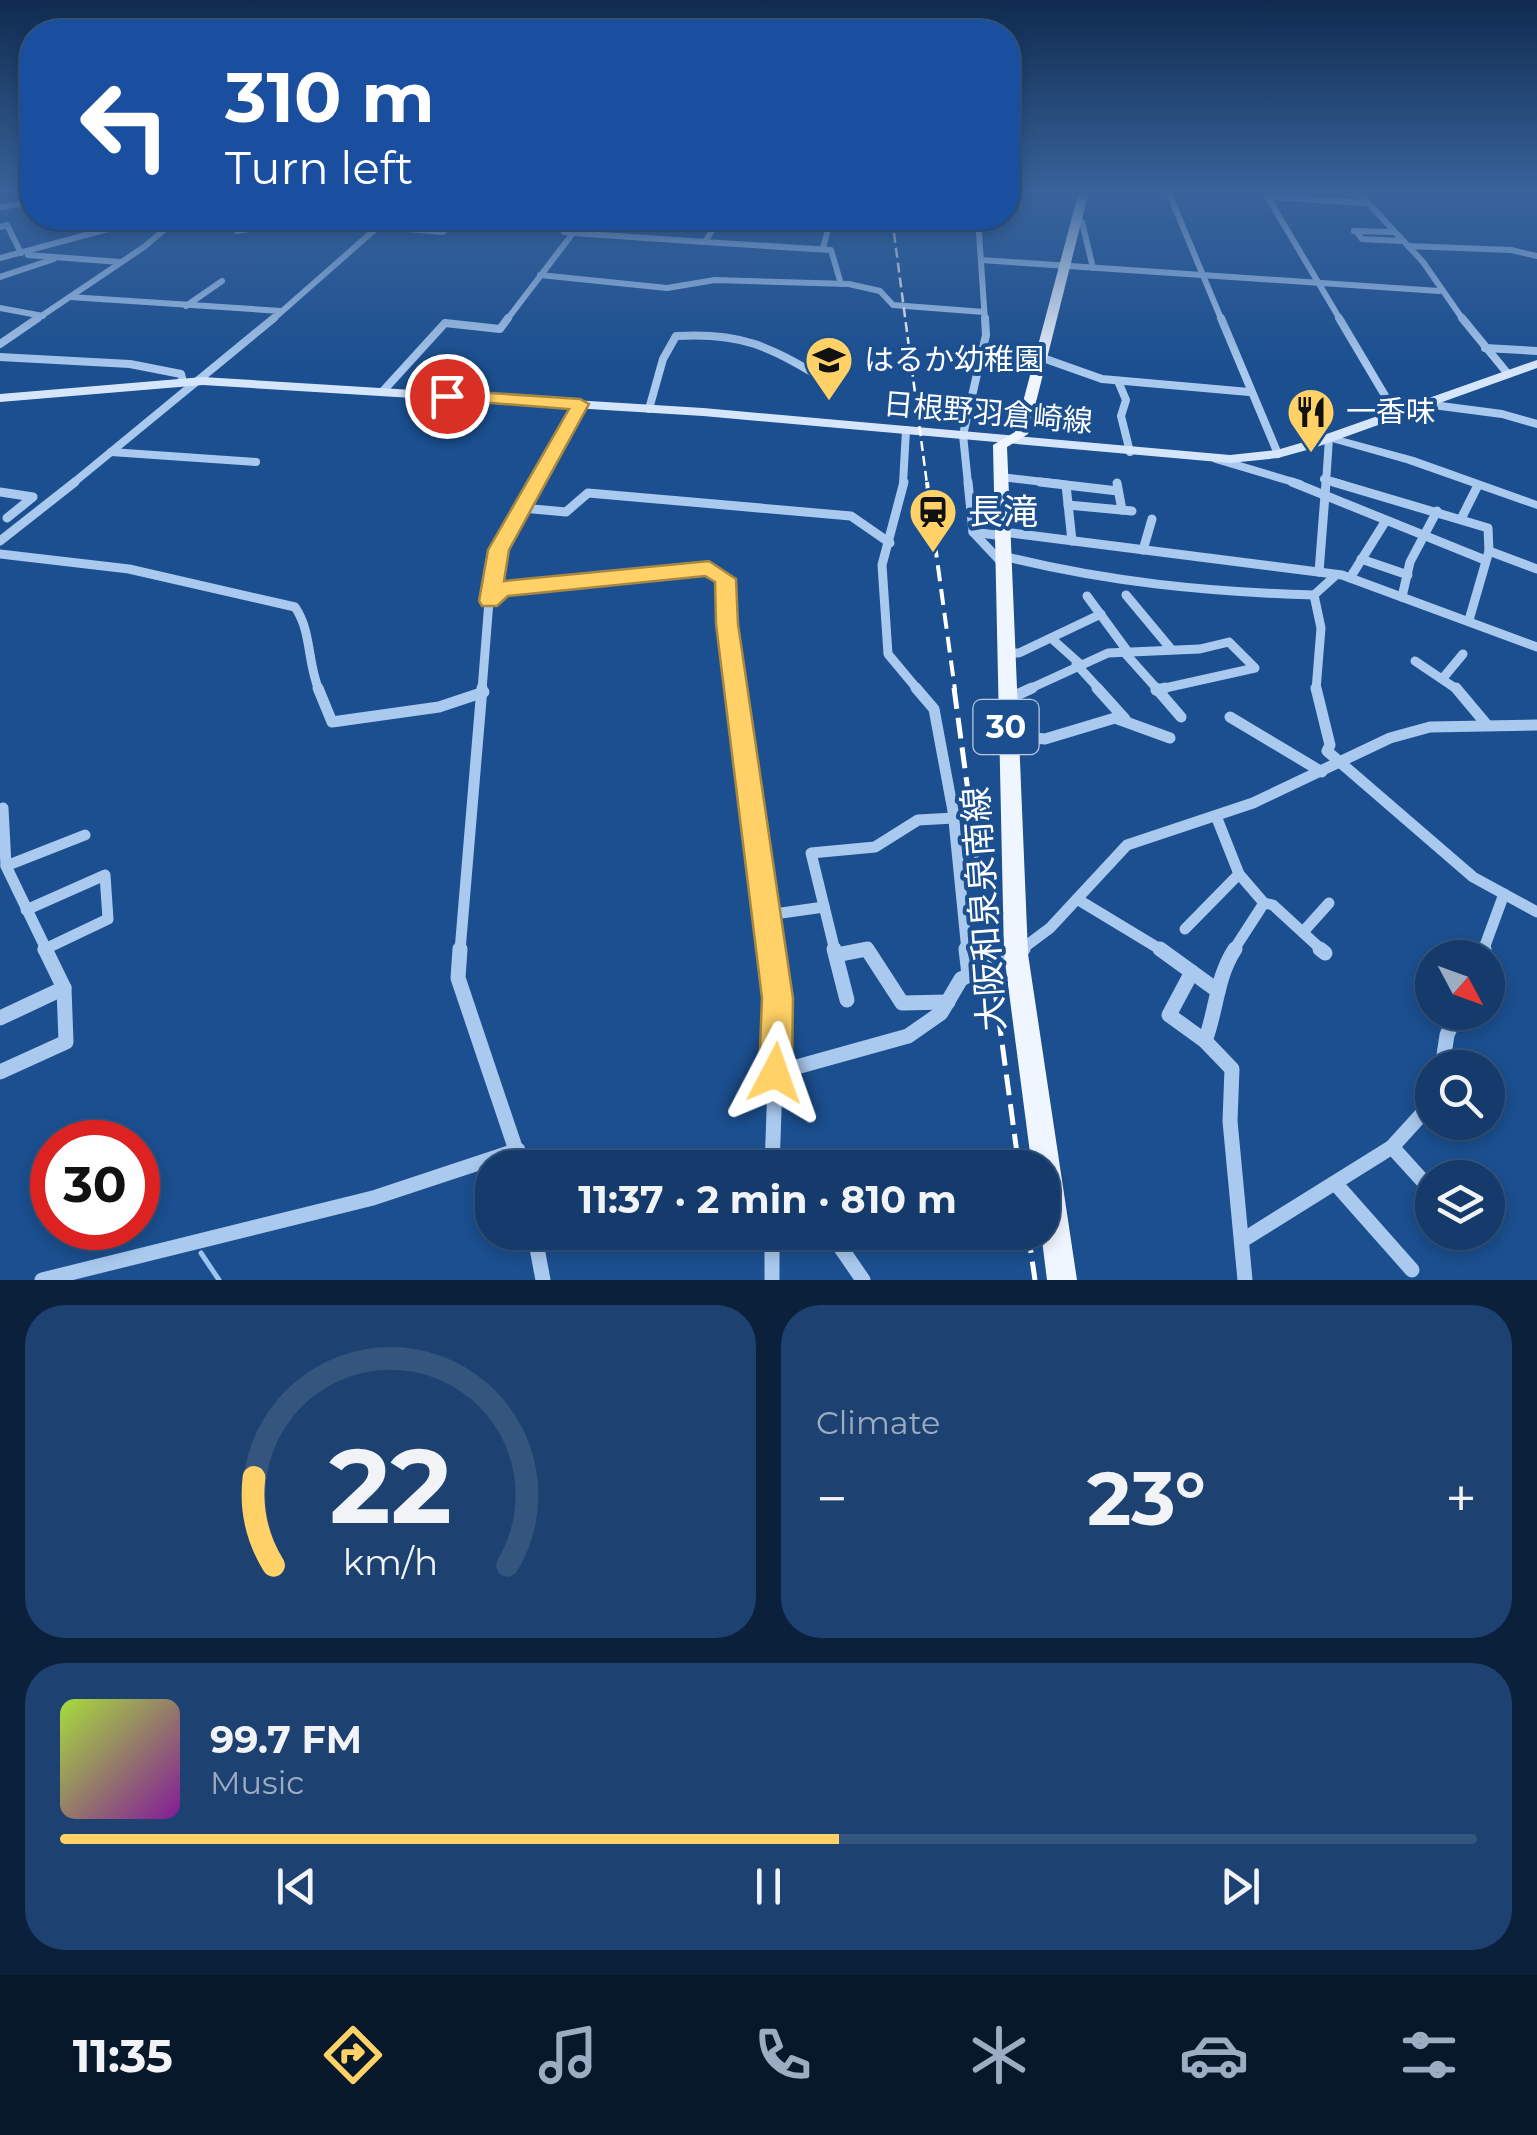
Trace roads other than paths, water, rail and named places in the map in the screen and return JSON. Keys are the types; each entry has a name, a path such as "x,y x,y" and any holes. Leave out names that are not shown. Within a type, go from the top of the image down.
{"main road":[{"name":"大阪和泉泉南線","path":"1062,1280 1016,954 1006,735 1000,445 1020,434 1066,251"},
{"name":"日根野羽倉崎線","path":"0,398 203,381 649,409 1216,458 1278,454 1537,364"}],"street":[{"path":"0,258 31,251"},
{"path":"0,344 136,251"},
{"path":"0,541 203,381 350,251"},
{"path":"383,391 446,323 500,329 559,251"},
{"path":"831,251 841,284"},
{"path":"973,532 964,435 986,335 981,251"},
{"path":"1089,251 1094,268"},
{"path":"1193,251 1278,454"},
{"path":"1300,251 1387,398 1502,414 1537,424"},
{"path":"1410,251 1508,374"},
{"path":"19,254 121,262"},
{"path":"0,278 55,258"},
{"path":"982,260 1439,291"},
{"path":"540,275 667,288 715,280 841,284 880,292 893,304 984,312"},
{"path":"186,306 222,281"},
{"path":"69,297 282,311"},
{"path":"0,308 42,316"},
{"path":"649,409 663,359 676,336 713,331 748,336 822,378"},
{"path":"1485,348 1537,351"},
{"path":"0,357 136,365 181,374 182,382"},
{"path":"1040,357 1118,380 1249,392"},
{"path":"1118,380 1126,400 1121,416 1130,452"},
{"path":"517,1150 458,978 495,558 580,404"},
{"path":"906,430 904,482 882,564 888,654 934,709 954,818 969,976"},
{"path":"1319,572 1329,438 1410,460 1477,487 1537,505"},
{"path":"111,452 256,462"},
{"path":"1216,458 1323,492 1423,539 1537,570"},
{"path":"1001,477 1118,487 1127,510 1068,505"},
{"path":"1324,479 1488,528 1487,556 1469,620"},
{"path":"1066,484 1072,541"},
{"path":"1461,519 1477,487"},
{"path":"0,492 33,497 3,518"},
{"path":"522,508 566,512 588,493 851,516 890,543"},
{"path":"1402,597 1437,512"},
{"path":"3,518 26,519"},
{"path":"1143,550 1152,518"},
{"path":"1350,578 1385,522"},
{"path":"973,532 1003,547 1104,580 1200,592 1314,595 1336,575"},
{"path":"973,532 1003,547 1072,541 1336,575 1537,647"},
{"path":"0,554 130,569 296,607 306,622 310,669 332,722 439,707 484,692"},
{"path":"1361,560 1408,575"},
{"path":"490,601 502,589 709,568 726,579 727,624 778,998 773,1150"},
{"path":"1126,595 1171,649"},
{"path":"1314,595 1321,628 1316,692 1330,744 1327,751 1473,876 1537,912"},
{"path":"1087,596 1126,652 1181,717"},
{"path":"1005,653 1019,653 1101,614"},
{"path":"1050,638 1078,664 1125,720"},
{"path":"1005,700 1078,664 1126,652 1228,642 1256,668 1156,690"},
{"path":"1443,678 1463,654"},
{"path":"1415,660 1443,678 1487,726"},
{"path":"1230,717 1322,772"},
{"path":"1006,735 1045,739 1102,718 1125,720 1170,738"},
{"path":"775,1073 908,1036 940,1013 961,979 1016,954 1076,900 1128,844 1216,816 1340,764 1390,738 1430,727 1537,725"},
{"path":"0,1072 66,1042 64,988 42,950 6,866 3,808"},
{"path":"1216,816 1239,874 1264,904"},
{"path":"846,1000 811,854 875,846 918,820 954,818"},
{"path":"6,866 86,835"},
{"path":"1185,930 1239,874"},
{"path":"26,910 106,875 108,919 42,950"},
{"path":"1487,940 1504,894"},
{"path":"1076,900 1134,930 1218,991"},
{"path":"1303,932 1328,902"},
{"path":"1264,904 1273,904 1324,953"},
{"path":"1205,1041 1217,1010 1220,973 1264,904"},
{"path":"767,915 824,907"},
{"path":"836,954 867,949 902,1002 948,1002"},
{"path":"1192,972 1169,1015 1205,1041 1232,1069 1230,1121 1245,1280"},
{"path":"0,1018 64,988"},
{"path":"1244,1240 1392,1147 1415,1122"},
{"path":"1392,1147 1415,1172"},
{"path":"42,1280 111,1272 475,1171"},
{"path":"1336,1183 1412,1270"},
{"path":"537,1250 542,1280"},
{"path":"772,1250 772,1280"},
{"path":"842,1250 863,1280"}],"waterway":[{"path":"201,1253 219,1280"}],"railway":[{"path":"896,251 927,484"},
{"path":"927,482 928,491"},
{"path":"928,494 955,690"},
{"path":"954,688 1017,1150"},
{"path":"1031,1250 1035,1280"}],"place":[{"name":"はるか幼稚園","path":"829,402"},
{"name":"一香味","path":"1311,454"},
{"name":"長滝","path":"933,554"}]}
